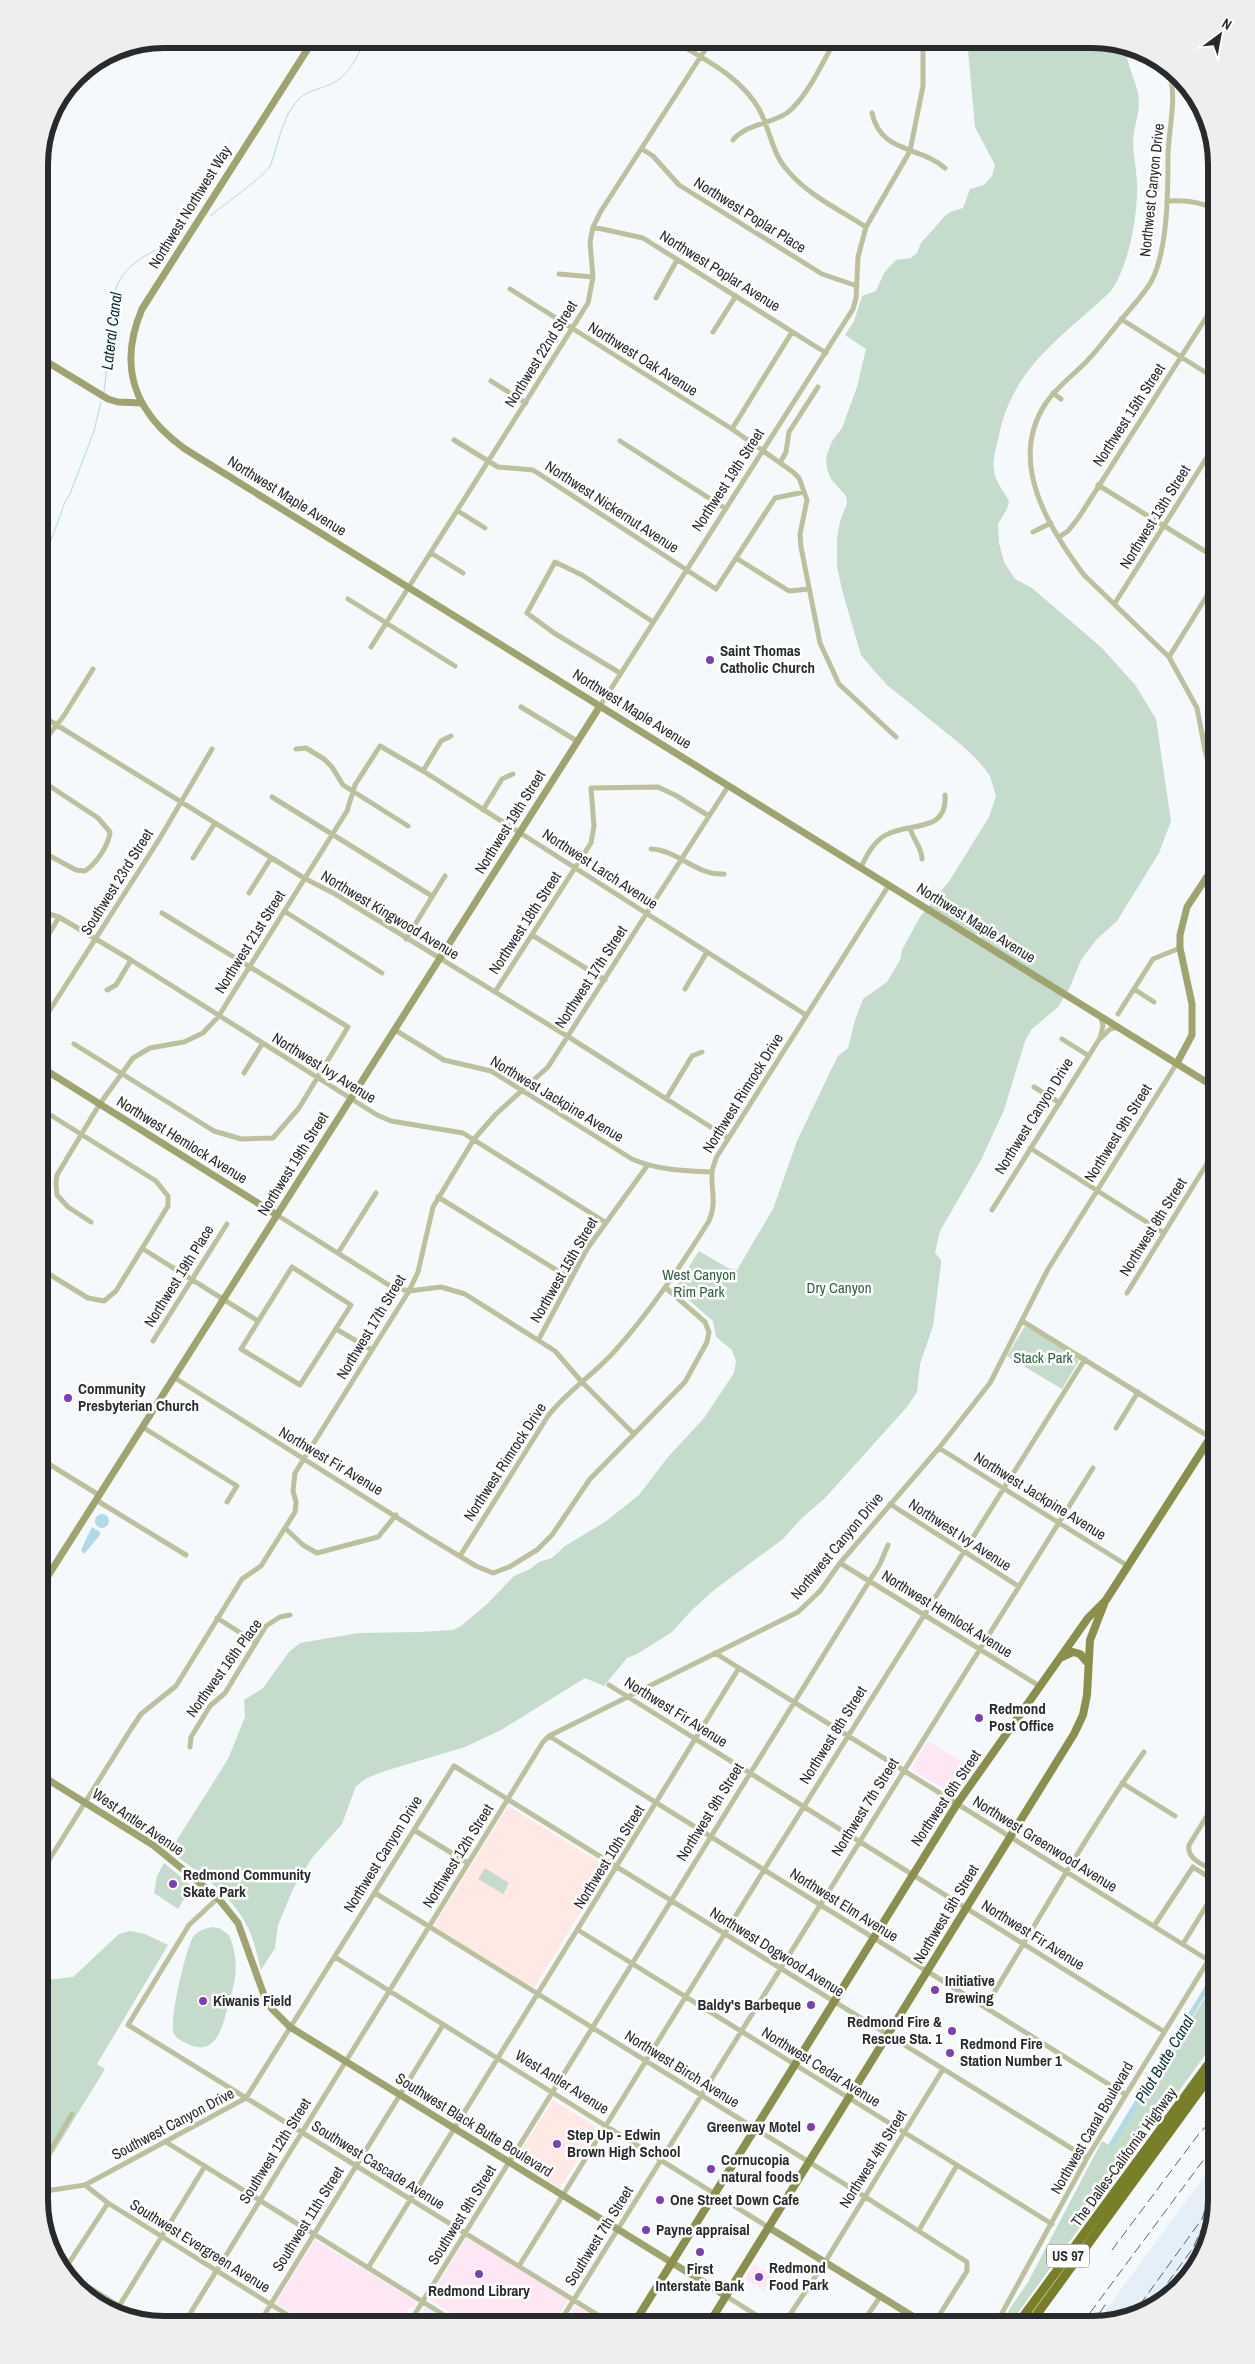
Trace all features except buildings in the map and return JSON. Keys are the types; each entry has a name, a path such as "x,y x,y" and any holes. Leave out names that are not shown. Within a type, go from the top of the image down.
{"highway":[{"name":"The Dalles-California Highway","path":"1025,2316 1208,2065"},
{"name":"The Dalles-California Highway","path":"1037,2316 1208,2079"}],"main road":[{"name":"Northwest 6th Street","path":"639,2316 957,1804 1088,1618 1106,1600 1208,1448"},
{"name":"Northwest 5th Street","path":"714,2316 1071,1739 1083,1715 1087,1695 1090,1640 1106,1600"},
{"path":"1059,1659 1073,1652 1080,1654 1088,1662"}],"street":[{"name":"Northwest Northwest Way","path":"141,403 133,380 130,356 135,325 142,310 308,48"},
{"path":"685,48 728,74 741,86 760,110 777,154 787,170 809,190 866,227"},
{"name":"Northwest 22nd Street","path":"371,647 573,330 588,303 593,277 590,242 593,227 601,211 706,48"},
{"path":"733,140 738,133 785,114 796,106 831,48"},
{"name":"Northwest 19th Street","path":"48,1576 144,1428 350,1099 620,673 826,353 852,309 857,286 858,256 866,227 910,151 922,86 923,48"},
{"name":"Northwest Canyon Drive","path":"1170,78 1173,97 1172,118 1168,135 1168,201 1158,267 1143,294 1121,319 1103,344 1053,394 1037,418 1032,430 1030,466 1035,492 1059,537 1084,575 1169,657 1197,708 1208,758"},
{"path":"872,113 874,121 887,140 926,156 945,168"},
{"name":"Northwest Poplar Place","path":"642,149 653,156 679,185 822,274 857,286"},
{"path":"1168,201 1189,200 1207,204"},
{"name":"Northwest Poplar Avenue","path":"593,227 643,238 826,353"},
{"path":"656,298 678,260"},
{"path":"559,274 593,277"},
{"name":"Northwest Oak Avenue","path":"510,289 732,429 799,478 804,492"},
{"path":"713,332 736,296"},
{"name":"Northwest 15th Street","path":"1059,537 1068,531 1208,315"},
{"path":"1121,319 1208,374"},
{"path":"732,429 792,332"},
{"path":"48,363 104,397 118,402 141,403"},
{"path":"491,381 526,403"},
{"path":"780,463 786,452 789,432 818,387"},
{"path":"1053,394 1061,398"},
{"name":"Northwest Maple Avenue","path":"141,403 167,436 185,449 1208,1083"},
{"name":"Northwest Nickernut Avenue","path":"454,440 498,467 532,470 624,527 641,541 716,588 736,558"},
{"path":"620,441 726,509"},
{"name":"Northwest 13th Street","path":"1115,604 1208,456"},
{"path":"1098,485 1208,553"},
{"path":"809,589 789,591 736,558 775,498 804,492 806,508 800,534 801,547 820,643 839,684 896,737"},
{"path":"458,510 485,528"},
{"path":"1033,532 1051,523"},
{"path":"431,553 463,573"},
{"path":"620,673 554,633 528,613 555,562 582,575 653,622"},
{"path":"1169,657 1208,593"},
{"path":"348,599 455,666"},
{"path":"48,736 93,669"},
{"path":"521,707 577,741"},
{"name":"Northwest Kingwood Avenue","path":"48,720 271,858 335,894 568,1036 728,1138"},
{"path":"1204,738 1208,732"},
{"path":"423,771 441,741 451,736"},
{"name":"Northwest Larch Avenue","path":"380,746 423,771 806,1015"},
{"name":"Northwest 21st Street","path":"91,1222 68,1207 58,1195 57,1175 99,1106 133,1058 150,1048 184,1042 203,1033 218,1017 347,811 353,792 380,746"},
{"path":"296,749 306,748 324,759 332,767 343,785 408,826"},
{"name":"Southwest 23rd Street","path":"48,1013 160,838 212,749"},
{"path":"483,810 502,779 513,774"},
{"path":"48,785 98,818 110,832 109,840 95,862 85,871 76,870 48,855"},
{"name":"Northwest 17th Street","path":"48,1862 141,1714 176,1686 242,1579 262,1566 285,1528 294,1512 296,1502 293,1491 295,1473 409,1291 418,1272 429,1216 438,1197 474,1139 484,1126 548,1067 729,785"},
{"name":"Northwest 18th Street","path":"495,992 591,843 594,826 591,788 658,787 709,816"},
{"path":"861,867 874,845 885,835 928,825 940,816 946,807 945,795"},
{"path":"272,797 432,896"},
{"path":"193,858 215,823"},
{"path":"910,828 915,842 922,851 922,860"},
{"path":"652,848 665,849 682,860 713,875 724,874"},
{"path":"249,894 271,858"},
{"path":"1118,1014 1153,959 1180,948 1180,935 1187,907 1208,875"},
{"path":"406,939 445,876"},
{"name":"Northwest Rimrock Drive","path":"460,1556 548,1416 581,1381 612,1354 666,1288 714,1210 715,1196 712,1172 716,1158 889,885"},
{"path":"284,911 382,972"},
{"path":"74,1044 214,1132 241,1139 273,1138 299,1108 348,1027 162,912"},
{"name":"Northwest Ivy Avenue","path":"48,914 59,917 131,960 218,1017 350,1099 391,1121 453,1130 474,1139 605,1222"},
{"path":"48,936 59,917"},
{"path":"532,935 605,980"},
{"name":"Northwest 9th Street","path":"1022,1321 1048,1269 1177,1063 1192,1035 1192,1004 1180,948"},
{"path":"685,990 707,952"},
{"path":"107,990 116,985 131,960"},
{"path":"1134,989 1154,1002"},
{"path":"1099,1016 1103,1021 1100,1038"},
{"name":"Northwest Canyon Drive","path":"992,1210 1100,1038 1110,1029 1118,1027"},
{"name":"Northwest Jackpine Avenue","path":"395,1030 444,1060 491,1071 632,1159 648,1166 680,1171 712,1172"},
{"path":"1062,1039 1089,1056"},
{"path":"244,1073 262,1044"},
{"path":"666,1098 692,1056 702,1052"},
{"name":"Northwest Hemlock Avenue","path":"48,1072 99,1106 392,1287 409,1291 440,1287 465,1294 539,1339 555,1350 581,1381 633,1433"},
{"path":"1034,1087 1060,1103"},
{"path":"48,1116 156,1181 168,1196 168,1206 164,1216 116,1291 104,1301 88,1298 48,1274"},
{"path":"1030,1148 1164,1233"},
{"name":"Northwest 8th Street","path":"1128,1293 1208,1162"},
{"name":"Northwest 15th Street","path":"539,1339 587,1249 648,1166"},
{"path":"338,1253 376,1192"},
{"path":"438,1197 571,1279"},
{"name":"Northwest 19th Place","path":"153,1341 227,1224"},
{"path":"143,1249 258,1321"},
{"path":"292,1267 351,1305 336,1329 300,1385 241,1349 292,1267"},
{"path":"633,1433 685,1382 707,1342 709,1332 705,1322 666,1288"},
{"path":"1022,1321 1208,1435"},
{"name":"Northwest Canyon Drive","path":"549,1736 798,1612 820,1590 840,1563 939,1448 990,1383 1022,1321"},
{"path":"336,1329 372,1350"},
{"name":"Northwest 8th Street","path":"519,2266 923,1615 1085,1359"},
{"name":"Northwest Fir Avenue","path":"174,1378 476,1566 494,1573 502,1571 536,1550 562,1521 590,1479 633,1433"},
{"path":"1116,1428 1138,1392"},
{"path":"144,1428 236,1486 227,1502"},
{"name":"Northwest Jackpine Avenue","path":"939,1448 1128,1566"},
{"path":"48,1464 186,1555"},
{"name":"Northwest 7th Street","path":"660,2160 1093,1468"},
{"name":"Northwest Ivy Avenue","path":"890,1504 1018,1586"},
{"path":"285,1528 302,1545 317,1553 378,1537 396,1515"},
{"name":"Northwest 9th Street","path":"552,2092 794,1702 888,1545"},
{"name":"Northwest Hemlock Avenue","path":"840,1563 1041,1687"},
{"name":"Northwest 16th Place","path":"190,1746 191,1738 210,1706 225,1693 266,1626 290,1615"},
{"path":"217,1618 255,1642"},
{"name":"Northwest Greenwood Avenue","path":"715,1653 1208,1960"},
{"name":"Northwest 10th Street","path":"368,2268 618,1867 739,1668"},
{"name":"Northwest Fir Avenue","path":"609,1685 1163,2031"},
{"name":"Northwest 12th Street","path":"389,1991 507,1799 543,1742 549,1736"},
{"name":"Northwest Elm Avenue","path":"549,1736 1126,2095"},
{"path":"985,2007 1066,1872 1122,1783 1144,1752"},
{"name":"Northwest Canyon Drive","path":"335,1957 454,1766"},
{"name":"Northwest Dogwood Avenue","path":"454,1766 1087,2158"},
{"name":"West Antler Avenue","path":"48,1779 153,1846 218,1898"},
{"path":"1122,1783 1175,1816"},
{"path":"1208,1814 1189,1845 1188,1850 1191,1856 1207,1867 1208,1866"},
{"path":"414,1830 468,1863"},
{"path":"1154,1926 1193,1867 1208,1877"},
{"name":"Northwest Birch Avenue","path":"375,1893 428,1928 919,2230 967,2262 967,2271 939,2316"},
{"name":"Southwest Cascade Avenue","path":"218,1898 189,1926 128,2025 600,2316"},
{"name":"Southwest Black Butte Boulevard","path":"218,1898 238,1923 264,1995 272,2009 290,2027 758,2316"},
{"path":"1183,1944 1208,1903"},
{"name":"Northwest Cedar Avenue","path":"578,1930 956,2167 1052,2224"},
{"name":"West Antler Avenue","path":"335,1957 913,2316"},
{"name":"Southwest Canyon Drive","path":"48,2191 86,2185 246,2098 335,1957"},
{"name":"Northwest Canal Boulevard","path":"1000,2316 1087,2158 1208,1960"},
{"name":"Southwest 12th Street","path":"188,2316 389,1991"},
{"name":"Southwest 11th Street","path":"264,2316 443,2025"},
{"name":"Northwest 4th Street","path":"789,2316 825,2262 943,2069"},
{"name":"Southwest 9th Street","path":"414,2316 552,2092"},
{"path":"48,2155 72,2114"},
{"path":"166,2142 446,2316"},
{"name":"Southwest 7th Street","path":"564,2316 660,2160"},
{"path":"119,2306 205,2166"},
{"path":"919,2230 956,2167"},
{"name":"Southwest Evergreen Avenue","path":"86,2185 108,2203 290,2316"},
{"path":"67,2265 108,2203"},
{"path":"82,2283 125,2310"},
{"path":"867,2316 880,2297"}],"shaded area":[{"path":"928,1741 972,1768 955,1796 911,1769"},
{"path":"508,1806 608,1867 534,1988 434,1926"},
{"name":"Step Up - Edwin Brown High School","path":"553,2100 598,2128 560,2188 515,2159"},
{"path":"1208,2171 1207,2216 1196,2252 1188,2265 1174,2283 1150,2301 1122,2313 1102,2316"},
{"path":"467,2237 568,2300 558,2316 456,2316 429,2299"},
{"path":"315,2240 415,2301 416,2307 409,2308 404,2316 298,2316 276,2303"},
{"name":"Redmond Food Park","path":"754,2264 774,2276 764,2291 745,2279"},
{"path":"576,2306 592,2316 569,2316"},
{"path":"425,2307 439,2316 419,2316"}],"green space":[{"name":"Dry Canyon","path":"968,48 1099,48 1127,53 1137,89 1139,108 1133,144 1137,181 1136,206 1133,231 1122,270 1111,291 1057,340 1027,373 1014,393 1005,415 994,455 994,466 996,478 1009,501 1007,509 998,524 999,543 1004,562 1015,579 1032,588 1102,648 1136,686 1156,719 1171,821 1159,853 1117,921 1096,940 1081,960 1070,987 1058,1007 1031,1030 1025,1041 1004,1110 981,1160 940,1231 935,1253 941,1260 941,1264 933,1326 920,1364 917,1392 907,1407 825,1498 801,1519 783,1539 714,1590 672,1632 637,1654 627,1658 604,1686 585,1678 501,1730 465,1747 385,1771 367,1778 356,1786 342,1824 312,1858 293,1889 278,1925 275,1948 261,1970 249,1931 232,1903 213,1884 170,1851 228,1759 245,1717 244,1700 263,1688 289,1652 300,1643 359,1633 453,1630 461,1626 487,1604 514,1576 530,1569 539,1562 552,1558 565,1546 605,1522 639,1495 668,1457 704,1418 734,1373 736,1361 732,1350 716,1337 713,1321 675,1288 699,1251 728,1268 737,1270 773,1209 797,1141 838,1056 848,1048 855,1020 863,999 887,982 900,960 902,950 920,917 950,880 989,817 996,796 990,776 981,764 964,747 887,685 861,655 837,566 837,539 840,521 847,503 846,496 831,479 827,469 826,457 832,441 842,428 857,387 866,349 845,335 854,321 862,296 876,291 884,273 896,260 911,258 917,253 921,243 944,217 950,212 963,208 970,189 984,185 992,176 995,165 975,127"},
{"name":"Stack Park","path":"1025,1326 1080,1359 1062,1389 1007,1356"},
{"name":"Redmond Community Skate Park","path":"164,1863 192,1886 178,1909 154,1893 157,1876"},
{"path":"485,1868 509,1883 503,1894 478,1879"},
{"name":"Kiwanis Field","path":"213,1927 219,1928 229,1935 236,1965 234,1983 224,2021 218,2035 209,2045 195,2047 181,2041 174,2034 173,2016 186,1955 193,1937 202,1930"},
{"path":"130,1931 145,1934 168,1945 97,2064 105,2069 49,2160 48,1980 73,1977 119,1934"},
{"path":"1208,1993 1208,2051 1016,2316 1005,2316 1028,2282 1102,2141 1112,2147"}],"water":[{"path":"102,1514 107,1516 109,1521 107,1526 102,1528 97,1526 95,1521 97,1516"},
{"path":"92,1527 100,1532 100,1535 84,1554 81,1550"}],"waterway":[{"name":"Lateral Canal","path":"210,216 253,183 271,164 285,120 297,101 306,94 331,84 343,76 356,59 361,48"},
{"name":"Lateral Canal","path":"104,392 116,288 120,279 140,259 174,240"},
{"name":"Lateral Canal","path":"48,548 94,431 101,402"},
{"name":"Pilot Butte Canal","path":"1111,2145 1208,1986"}],"railway":[{"path":"1112,2250 1201,2131 1208,2125"},
{"path":"1088,2316 1208,2154"},
{"path":"1138,2307 1202,2219 1208,2201"},
{"path":"1159,2295 1193,2248 1202,2228"},
{"path":"1097,2316 1108,2301"}],"place":[{"name":"Saint Thomas Catholic Church","path":"710,660"},
{"name":"Community Presbyterian Church","path":"68,1398"},
{"name":"Redmond Post Office","path":"979,1718"},
{"name":"Redmond Community Skate Park","path":"173,1884"},
{"name":"Initiative Brewing","path":"935,1990"},
{"name":"Kiwanis Field","path":"203,2001"},
{"name":"Baldy's Barbeque","path":"811,2005"},
{"name":"Redmond Fire & Rescue Sta. 1","path":"952,2031"},
{"name":"Redmond Fire Station Number 1","path":"950,2053"},
{"name":"Greenway Motel","path":"811,2127"},
{"name":"Step Up - Edwin Brown High School","path":"557,2144"},
{"name":"Cornucopia natural foods","path":"711,2169"},
{"name":"One Street Down Cafe","path":"660,2200"},
{"name":"Payne appraisal","path":"646,2230"},
{"name":"First Interstate Bank","path":"700,2252"},
{"name":"Redmond Library","path":"479,2274"},
{"name":"Redmond Food Park","path":"759,2277"}],"park label":[{"name":"West Canyon Rim Park","path":"699,1284"}]}
